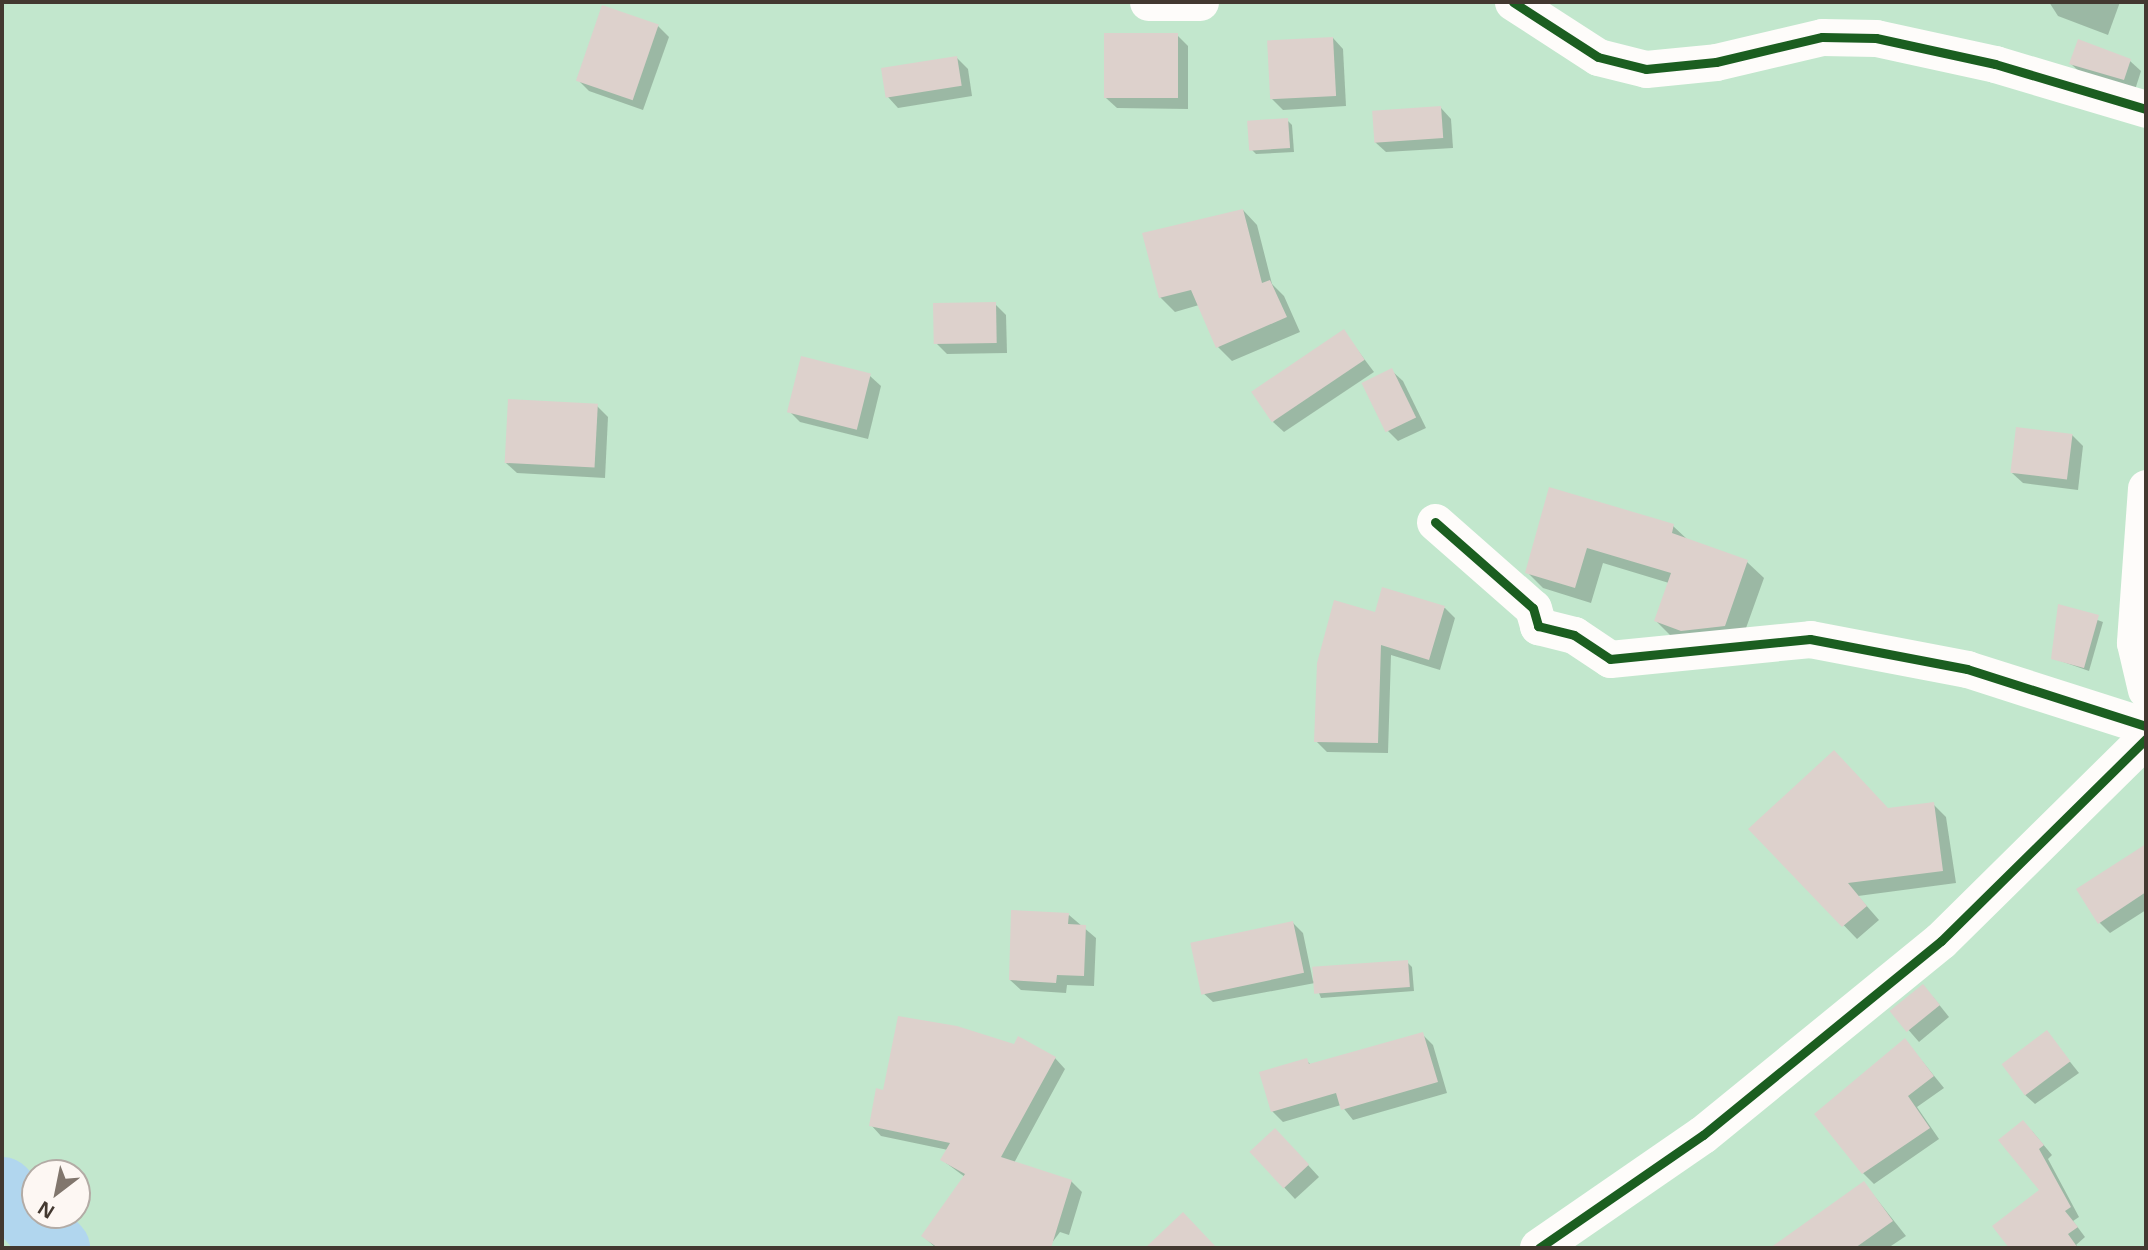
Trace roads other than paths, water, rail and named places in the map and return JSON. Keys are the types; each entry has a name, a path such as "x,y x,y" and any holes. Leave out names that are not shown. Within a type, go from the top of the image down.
{"street":[{"path":"1149,2 1200,2"},
{"path":"1513,2 1598,57 1646,69 1716,62 1822,37 1876,38 1995,64 2146,109"},
{"path":"2146,488 2135,643 2146,690"},
{"path":"1436,522 1533,608 1538,625 1573,635 1610,659 1810,639 1967,669 2146,726"},
{"path":"1539,1248 1703,1135 1941,941 2146,739"}],"waterway":[{"path":"2,1189 57,1248"}]}
